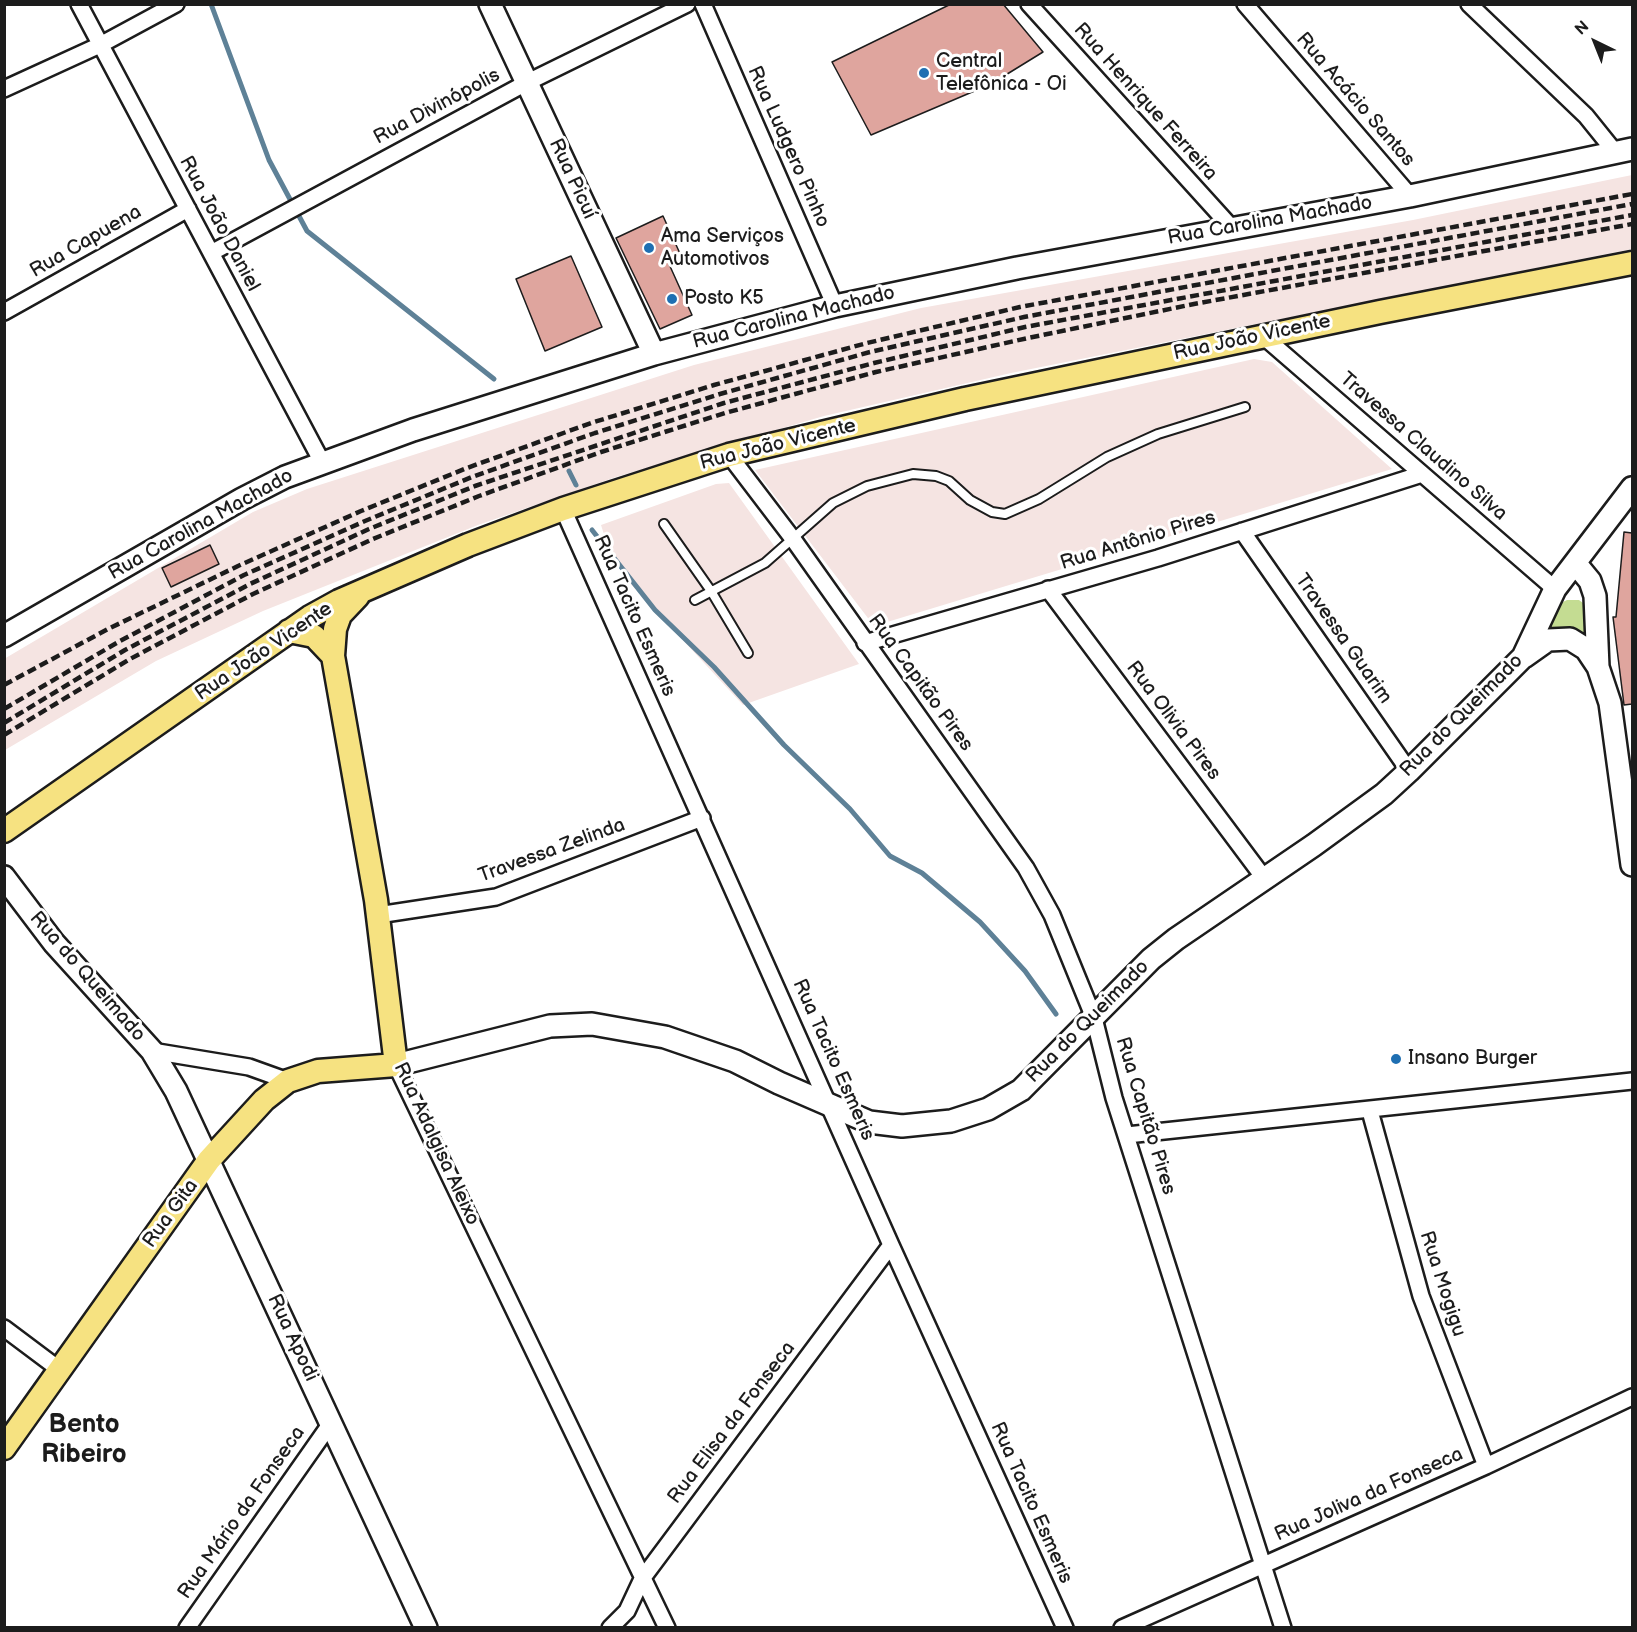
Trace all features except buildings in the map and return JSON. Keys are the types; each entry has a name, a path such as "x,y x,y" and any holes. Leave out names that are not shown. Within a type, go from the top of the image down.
{"main road":[{"name":"Rua Picuí","path":"490,4 654,354"},
{"name":"Rua Carolina Machado","path":"4,636 242,499 322,462 654,354 835,306 1231,228 1410,196 1624,151"},
{"name":"Rua João Vicente","path":"4,831 289,631 339,601 360,594 468,545 563,509 729,455 964,399 1263,336 1632,263"},
{"name":"Rua do Queimado","path":"396,1065 550,1026 592,1024 665,1037 735,1061 869,1122 902,1126 951,1122 988,1109 1021,1090 1151,959 1263,878 1323,839 1384,794 1409,771 1523,657 1555,589 1632,488"},
{"path":"1576,564 1590,581 1595,597 1598,667"},
{"name":"Rua Adalgisa Aleixo","path":"360,594 340,615 335,629 333,656 378,915 396,1065"},
{"path":"289,631 314,636 333,656"},
{"path":"1523,657 1548,640 1570,639 1586,649 1598,667 1610,703 1632,865"},
{"name":"Rua do Queimado","path":"4,877 54,943 152,1051"},
{"name":"Rua Apodi","path":"152,1051 209,1160 426,1628"},
{"name":"Rua Gita","path":"4,1448 209,1160 264,1100 288,1081 318,1071 396,1065"}],"street":[{"name":"Rua João Daniel","path":"79,4 322,462"},
{"path":"4,89 100,45 176,4"},
{"name":"Rua Divinópolis","path":"211,253 526,83 687,4"},
{"name":"Rua Ludgero Pinho","path":"704,4 835,306"},
{"name":"Rua Henrique Ferreira","path":"1029,4 1231,228"},
{"name":"Rua Acácio Santos","path":"1245,4 1410,196"},
{"path":"1469,4 1624,151"},
{"name":"Rua Capuena","path":"4,312 188,209"},
{"name":"Travessa Claudino Silva","path":"1263,336 1555,589"},
{"name":"Rua Capitão Pires","path":"729,455 792,539 1026,868 1052,915 1094,1018 1114,1098 1265,1564 1283,1628"},
{"name":"Rua Antônio Pires","path":"865,643 1242,531 1422,474"},
{"name":"Rua Tacito Esmeris","path":"563,509 891,1245 1065,1628"},
{"name":"Travessa Guarim","path":"1242,531 1409,771"},
{"name":"Rua Olivia Pires","path":"1048,589 1263,878"},
{"name":"Travessa Zelinda","path":"378,915 496,897 702,818"},
{"name":"Rua do Queimado","path":"152,1051 249,1067 288,1081"},
{"name":"Rua Adalgisa Aleixo","path":"396,1065 667,1628"},
{"path":"1127,1135 1370,1111 1632,1081"},
{"name":"Rua Mogigu","path":"1370,1111 1421,1296 1486,1466"},
{"name":"Rua Elisa da Fonseca","path":"610,1628 627,1611 642,1579 891,1245"},
{"path":"4,1328 60,1370"},
{"name":"Rua Joliva da Fonseca","path":"1122,1628 1486,1466 1632,1397"},
{"name":"Rua Mário da Fonseca","path":"187,1628 331,1423"}],"lane":[{"path":"695,600 765,563 833,503 867,486 913,474 936,476 949,481 970,500 992,512 1005,514 1039,499 1107,457 1158,434 1245,407"},
{"path":"664,524 711,591 748,653"}],"shaded area":[{"path":"1632,175 1632,249 1011,373 824,416 616,477 478,525 263,611 156,661 5,750 4,659 253,512 307,489 694,365 921,308 1413,220"},
{"path":"1254,359 1272,362 1392,469 874,626 755,470"},
{"path":"729,483 859,664 743,705 628,581 608,547 601,525 716,484"}],"green space":[{"path":"1567,600 1579,600 1591,609 1594,637 1540,630 1557,605"}],"waterway":[{"path":"211,4 269,160 307,231 494,379"},
{"path":"569,471 576,485"},
{"path":"592,530 655,610 714,667 784,745 850,809 890,856 922,873 980,922 1025,971 1056,1014"}],"railway":[{"path":"4,685 108,629 238,566 361,511 467,468 591,423 714,385 867,343 1020,307 1632,194"},
{"path":"4,709 120,641 244,575 365,521 472,477 595,433 720,394 870,352 1024,317 1632,204"},
{"path":"4,723 125,650 250,584 369,529 475,486 724,403 874,363 1025,327 1632,215"},
{"path":"4,735 130,659 253,594 373,539 479,496 601,452 725,413 876,372 1028,338 1194,304 1632,224"}],"place":[{"name":"Central Telefônica - Oi","path":"924,73"},
{"name":"Ama Serviços Automotivos","path":"649,248"},
{"name":"Posto K5","path":"672,299"},
{"name":"Insano Burger","path":"1396,1059"}],"district":[{"name":"Bento Ribeiro","path":"84,1440"}]}
